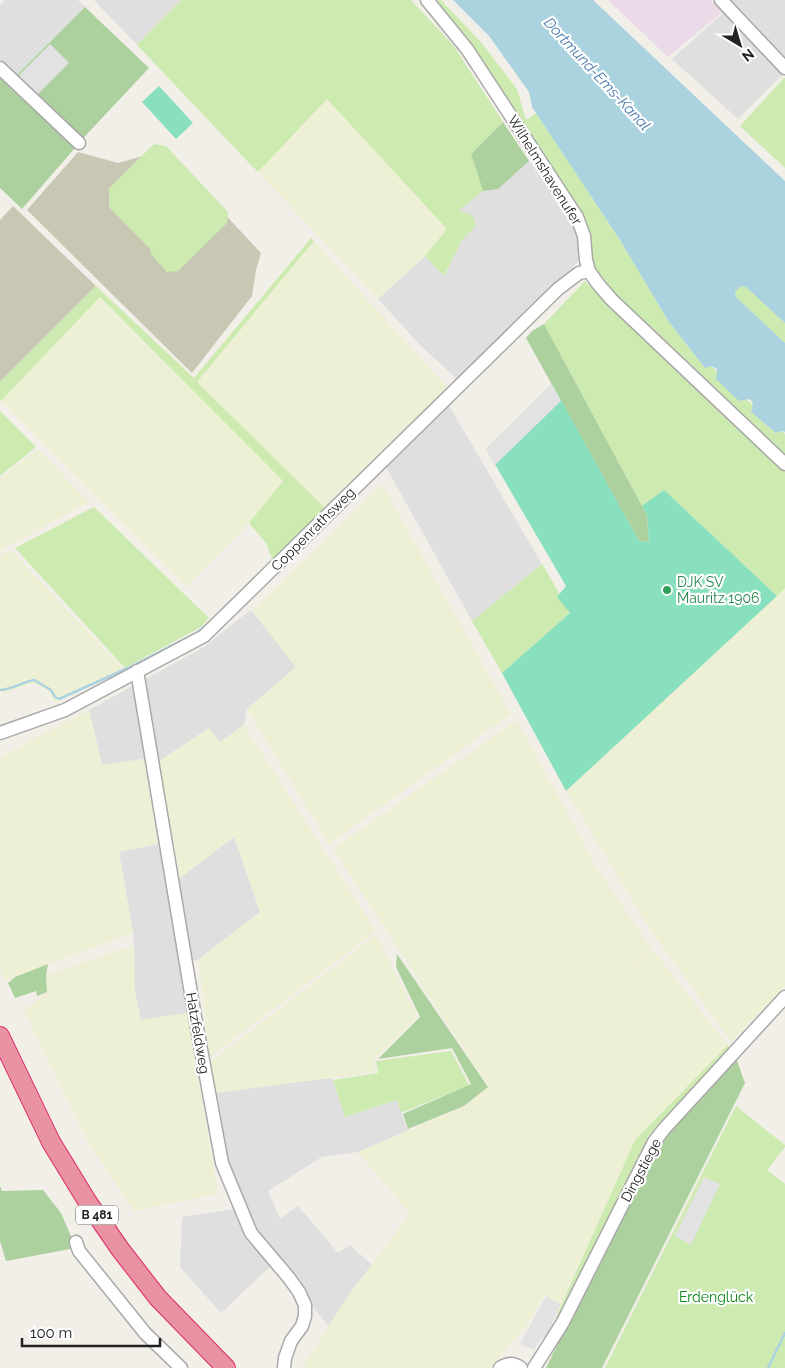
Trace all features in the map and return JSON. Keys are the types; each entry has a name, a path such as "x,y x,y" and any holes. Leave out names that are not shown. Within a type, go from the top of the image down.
{"highway":[{"name":"B 481","path":"0,1036 51,1142 87,1201 120,1249 158,1298 226,1368"}],"street":[{"name":"Wilhelmshavenufer","path":"427,0 467,50 577,217 584,236 588,271"},
{"path":"721,0 785,68"},
{"path":"0,68 79,143"},
{"path":"588,271 612,300 785,464"},
{"name":"Coppenrathsweg","path":"0,733 65,710 204,636 558,289 578,273 588,271"},
{"name":"Hatzfeldweg","path":"137,671 195,1017 222,1163 251,1233 289,1278 305,1305 305,1316 302,1326 291,1342 285,1358 284,1368"},
{"name":"Dingstiege","path":"534,1368 563,1322 654,1142 785,997"},
{"path":"76,1242 79,1251 145,1333 181,1368"},
{"path":"500,1368 506,1364 512,1364 521,1368"}],"shaded area":[{"path":"5,0 78,0 85,7 16,76 0,61 0,5"},
{"path":"94,0 181,0 137,45"},
{"path":"608,0 711,0 722,12 668,57"},
{"path":"712,0 785,0 785,72 738,119 672,59 723,13"},
{"path":"50,44 69,63 36,96 17,77"},
{"path":"327,99 447,229 425,256 378,299 258,172"},
{"path":"165,150 261,253 252,296 192,373 27,210 78,152 118,163"},
{"path":"529,161 574,219 579,234 580,249 578,262 458,380 421,346 378,299 425,256 445,275 462,240 476,226 458,210 483,191 498,188"},
{"path":"13,206 96,286 0,382 0,220"},
{"path":"314,241 447,387 324,507 197,382"},
{"path":"100,297 283,481 249,523 186,587 1,401"},
{"path":"552,384 561,401 495,465 486,449"},
{"path":"448,404 542,564 472,621 386,467"},
{"path":"38,449 89,502 0,551 0,478"},
{"path":"382,484 511,714 329,844 247,709 296,667 252,611"},
{"path":"11,550 123,669 55,702 46,690 34,683 4,694 0,689 0,556"},
{"path":"785,588 785,986 731,1042 647,925 566,791"},
{"path":"249,611 252,611 296,667 247,709 244,725 220,742 209,728 159,761 144,759 102,765 89,710 204,647"},
{"path":"89,710 102,765 144,759 158,844 119,852 133,933 5,981 0,970 0,757"},
{"path":"517,720 590,857 652,949 576,1013 653,950 728,1045 635,1140 561,1304 545,1295 527,1325 490,1368 302,1368 348,1296 410,1214 358,1152 464,1107 489,1086 419,982 455,955 419,980 333,849"},
{"path":"244,725 376,931 209,1058 199,959 260,912 234,837 180,878 159,761 209,728 220,742"},
{"path":"234,836 261,912 199,959 182,964 188,1013 141,1020 135,992 133,933 119,852 158,844 167,887"},
{"path":"376,935 418,1017 375,1058 375,1072 215,1093 210,1062"},
{"path":"134,945 135,992 141,1020 187,1013 218,1194 134,1211 86,1139 24,1011 47,992 46,975"},
{"path":"329,1078 333,1080 345,1117 397,1100 408,1131 358,1152 322,1157 268,1191 280,1219 298,1206 338,1253 350,1245 372,1265 348,1296 329,1326 310,1304 278,1259 221,1313 180,1267 182,1217 247,1207 226,1154 215,1093"},
{"path":"704,1177 720,1184 691,1245 675,1236"},
{"path":"546,1296 561,1304 552,1322 557,1326 548,1340 542,1337 534,1350 520,1344"}],"green space":[{"path":"181,0 411,0 453,45 503,122 471,154 483,191 459,210 473,216 476,226 462,240 444,276 425,256 447,229 327,99 258,172 248,162 137,45"},
{"path":"431,0 441,0 481,42 517,89 526,120 536,113 620,240 669,322 704,367 711,366 739,401 746,399 753,405 751,412 776,433 782,431 785,434 785,588 777,596 664,490 642,506 544,324 585,281 607,304 617,298 593,269 590,248"},
{"path":"85,7 149,68 88,133 22,209 0,188 0,61 16,76"},
{"path":"785,78 785,168 740,126"},
{"path":"159,86 193,123 176,139 142,102"},
{"path":"503,122 529,161 498,189 483,191 471,154"},
{"path":"154,144 166,146 228,212 227,223 178,271 167,272 151,254 150,249 109,207 109,188"},
{"path":"311,238 314,241 197,382 324,507 324,512 273,561 266,543 249,523 283,481 100,297 1,401 0,382 96,286 194,378"},
{"path":"741,286 746,286 785,323 785,343 736,297 735,292"},
{"path":"544,324 647,515 649,542 639,541 526,338 532,331"},
{"name":"DJK SV Mauritz 1906","path":"552,384 639,541 649,542 647,515 642,506 664,490 777,596 566,791 502,673 570,613 557,597 566,586 486,449"},
{"path":"0,411 36,447 0,476"},
{"path":"94,507 209,618 201,627 125,668 15,548"},
{"path":"542,564 560,594 558,597 570,613 502,673 472,621"},
{"path":"397,954 488,1087 464,1106 408,1129 403,1114 471,1084 452,1048 378,1059 420,1017 396,967"},
{"path":"48,964 46,975 47,992 37,996 36,991 15,998 8,983 15,977"},
{"path":"728,1045 730,1050 642,1149 559,1323 556,1317 635,1140"},
{"path":"451,1051 469,1085 401,1113 397,1100 345,1117 333,1080 378,1073 376,1061"},
{"path":"736,1058 745,1083 602,1368 546,1368 651,1153"},
{"name":"Erdenglück","path":"736,1106 785,1145 767,1170 785,1184 785,1368 605,1368"},
{"path":"0,1186 2,1191 43,1190 61,1213 76,1248 6,1261 0,1241"}],"water":[{"name":"Dortmund-Ems-Kanal","path":"453,0 593,0 785,181 785,323 746,287 741,286 735,292 736,297 785,343 785,432 776,433 751,412 753,405 750,399 739,401 716,379 717,369 711,366 705,368 669,322 620,240 532,107 529,92 489,36"}],"waterway":[{"path":"0,690 34,680 51,690 55,697 59,699 128,668 198,632 207,625"},
{"path":"768,1368 785,1333"}],"place":[{"name":"DJK SV Mauritz 1906","path":"667,590"}]}
